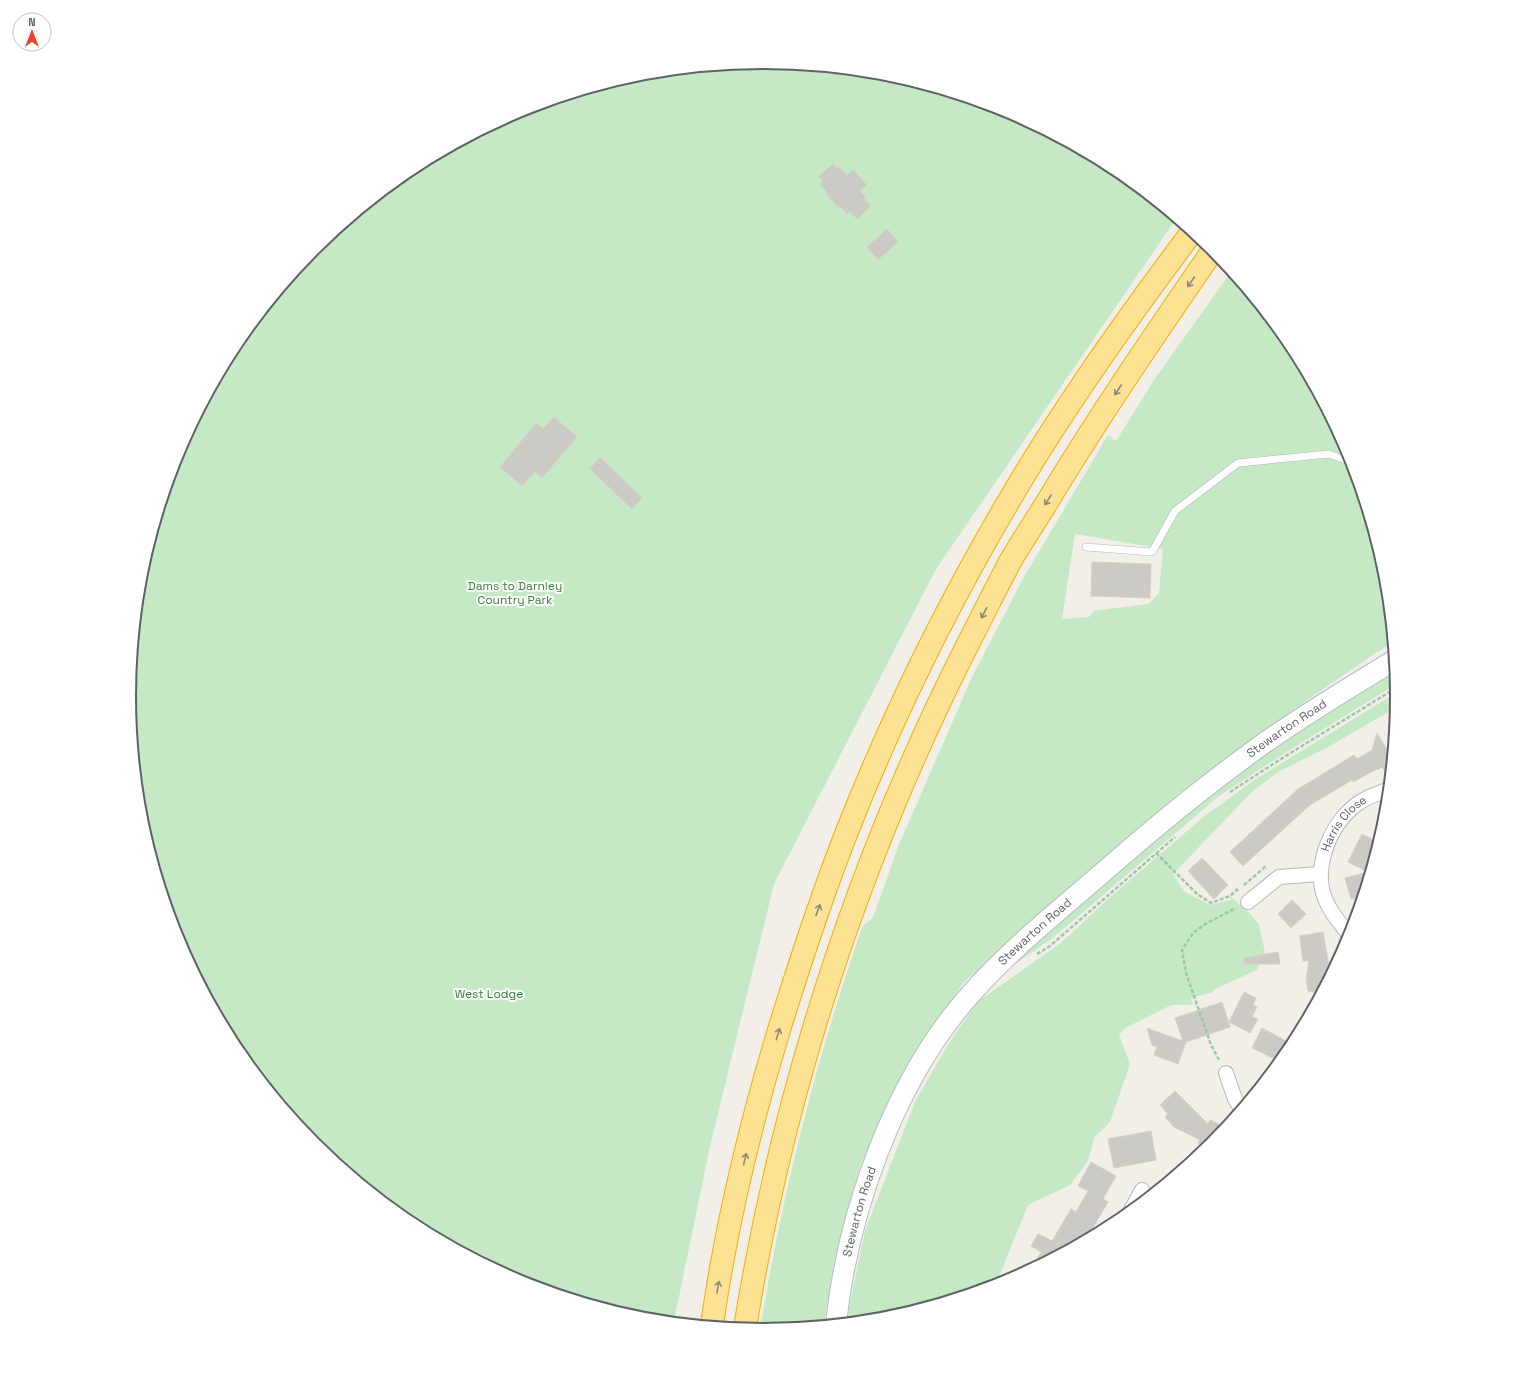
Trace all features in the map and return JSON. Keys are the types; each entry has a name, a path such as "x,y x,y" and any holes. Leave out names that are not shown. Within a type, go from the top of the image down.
{"highway":[{"path":"713,1321 729,1227 767,1069 814,920 848,828 876,761 917,673 966,578 1036,456 1115,338 1189,237"},
{"path":"746,1323 759,1250 787,1122 798,1081 831,971 862,884 893,804 944,692 1012,559 1085,440 1209,256"}],"main road":[{"name":"Stewarton Road","path":"837,1319 845,1263 855,1221 881,1146 914,1077 948,1022 966,999 995,968 1147,834 1197,794 1257,748 1309,713 1388,664"}],"street":[{"name":"Harris Close","path":"1345,928 1327,905 1324,894 1320,874 1327,847 1344,815 1358,803 1381,792"},
{"path":"1248,902 1279,877 1320,874"},
{"path":"1226,1073 1235,1099 1238,1104"},
{"path":"1138,1197 1142,1190"}],"lane":[{"path":"1086,547 1152,552 1175,511 1238,463 1329,454 1343,459"}],"path":[{"path":"1228,794 1284,757 1390,692"},
{"path":"1032,958 1050,946 1179,833"},
{"path":"1156,853 1197,894 1211,903 1230,896 1264,866 1279,877"},
{"path":"1226,1073 1210,1045 1186,973 1182,950 1193,933 1202,926 1248,902"}],"green space":[{"name":"Dams to Darnley Country Park","path":"721,70 804,70 844,74 925,90 964,102 1040,134 1076,153 1111,175 1173,223 936,569 774,884 710,1146 675,1317 600,1302 561,1290 485,1258 449,1239 414,1217 349,1167 319,1139 265,1078 241,1044 200,973 183,936 169,898 157,858 141,778 137,737 136,696 137,655 141,614 157,534 169,494 183,456 200,419 220,382 241,348 265,314 291,283 319,253 349,225 381,199 414,175 449,153 485,134 561,102 600,90 681,74"},
{"path":"1228,276 1260,314 1284,348 1325,419 1342,456 1356,494 1368,534 1384,614 1387,646 1296,708 1181,792 964,982 918,1048 887,1103 858,1173 834,1261 825,1320 761,1323 789,1180 801,1131 828,1033 863,926 873,918 898,847 972,677 1024,577 1108,435 1116,441 1154,380","holes":["1075,534 1163,549 1159,593 1148,604 1094,611 1089,617 1062,619"]},
{"path":"1389,675 1390,688 1288,751 1219,796 1054,937 994,979 1200,801 1307,725"},
{"path":"1390,697 1389,711 1330,746 1278,772 1253,791 1173,874 1185,892 1210,905 1231,900 1230,896 1259,924 1265,953 1257,970 1215,989 1213,992 1191,998 1193,1005 1171,1005 1125,1028 1119,1035 1130,1064 1110,1122 1094,1138 1088,1161 1070,1185 1028,1205 999,1276 964,1290 925,1302 848,1317 865,1231 915,1102 946,1048 977,1002 1061,943 1109,898 1206,815 1256,779"}],"building":[{"path":"833,164 837,168 839,167 847,175 853,170 867,185 860,191 866,197 864,199 871,206 857,219 850,211 847,214 840,206 838,207 826,194 827,192 820,184 823,181 819,176"},
{"path":"887,229 898,242 878,260 867,247"},
{"path":"554,417 577,437 542,478 535,472 522,486 500,467 536,423 543,429"},
{"path":"600,457 642,498 632,509 590,469"},
{"path":"1092,562 1151,564 1150,598 1091,596"},
{"path":"1377,733 1387,749 1385,771 1382,767 1353,782 1352,780 1310,805 1243,866 1230,852 1298,789 1354,755 1357,759 1372,750"},
{"path":"1362,834 1372,839 1364,870 1348,862"},
{"path":"1202,858 1228,885 1214,899 1188,871"},
{"path":"1363,873 1356,898 1351,899 1345,878"},
{"path":"1292,900 1306,914 1291,928 1278,914"},
{"path":"1323,932 1329,965 1315,992 1308,991 1306,979 1309,961 1303,961 1301,939 1299,936"},
{"path":"1278,952 1280,964 1244,964 1244,958"},
{"path":"1244,992 1256,998 1253,1005 1257,1007 1252,1017 1258,1019 1250,1033 1229,1022"},
{"path":"1222,1002 1230,1027 1186,1042 1178,1064 1154,1055 1157,1047 1152,1045 1147,1028 1183,1041 1175,1018"},
{"path":"1262,1028 1286,1041 1274,1058 1252,1048"},
{"path":"1175,1091 1208,1124 1210,1120 1220,1124 1201,1144 1198,1143 1200,1140 1174,1127 1165,1117 1168,1114 1160,1105"},
{"path":"1151,1131 1156,1160 1114,1168 1108,1139"},
{"path":"1091,1162 1116,1176 1103,1199 1108,1202 1092,1229 1037,1259 1041,1252 1031,1246 1038,1234 1052,1241 1071,1209 1076,1212 1088,1191 1078,1186"}],"park label":[{"name":"West Lodge","path":"489,994"}]}
